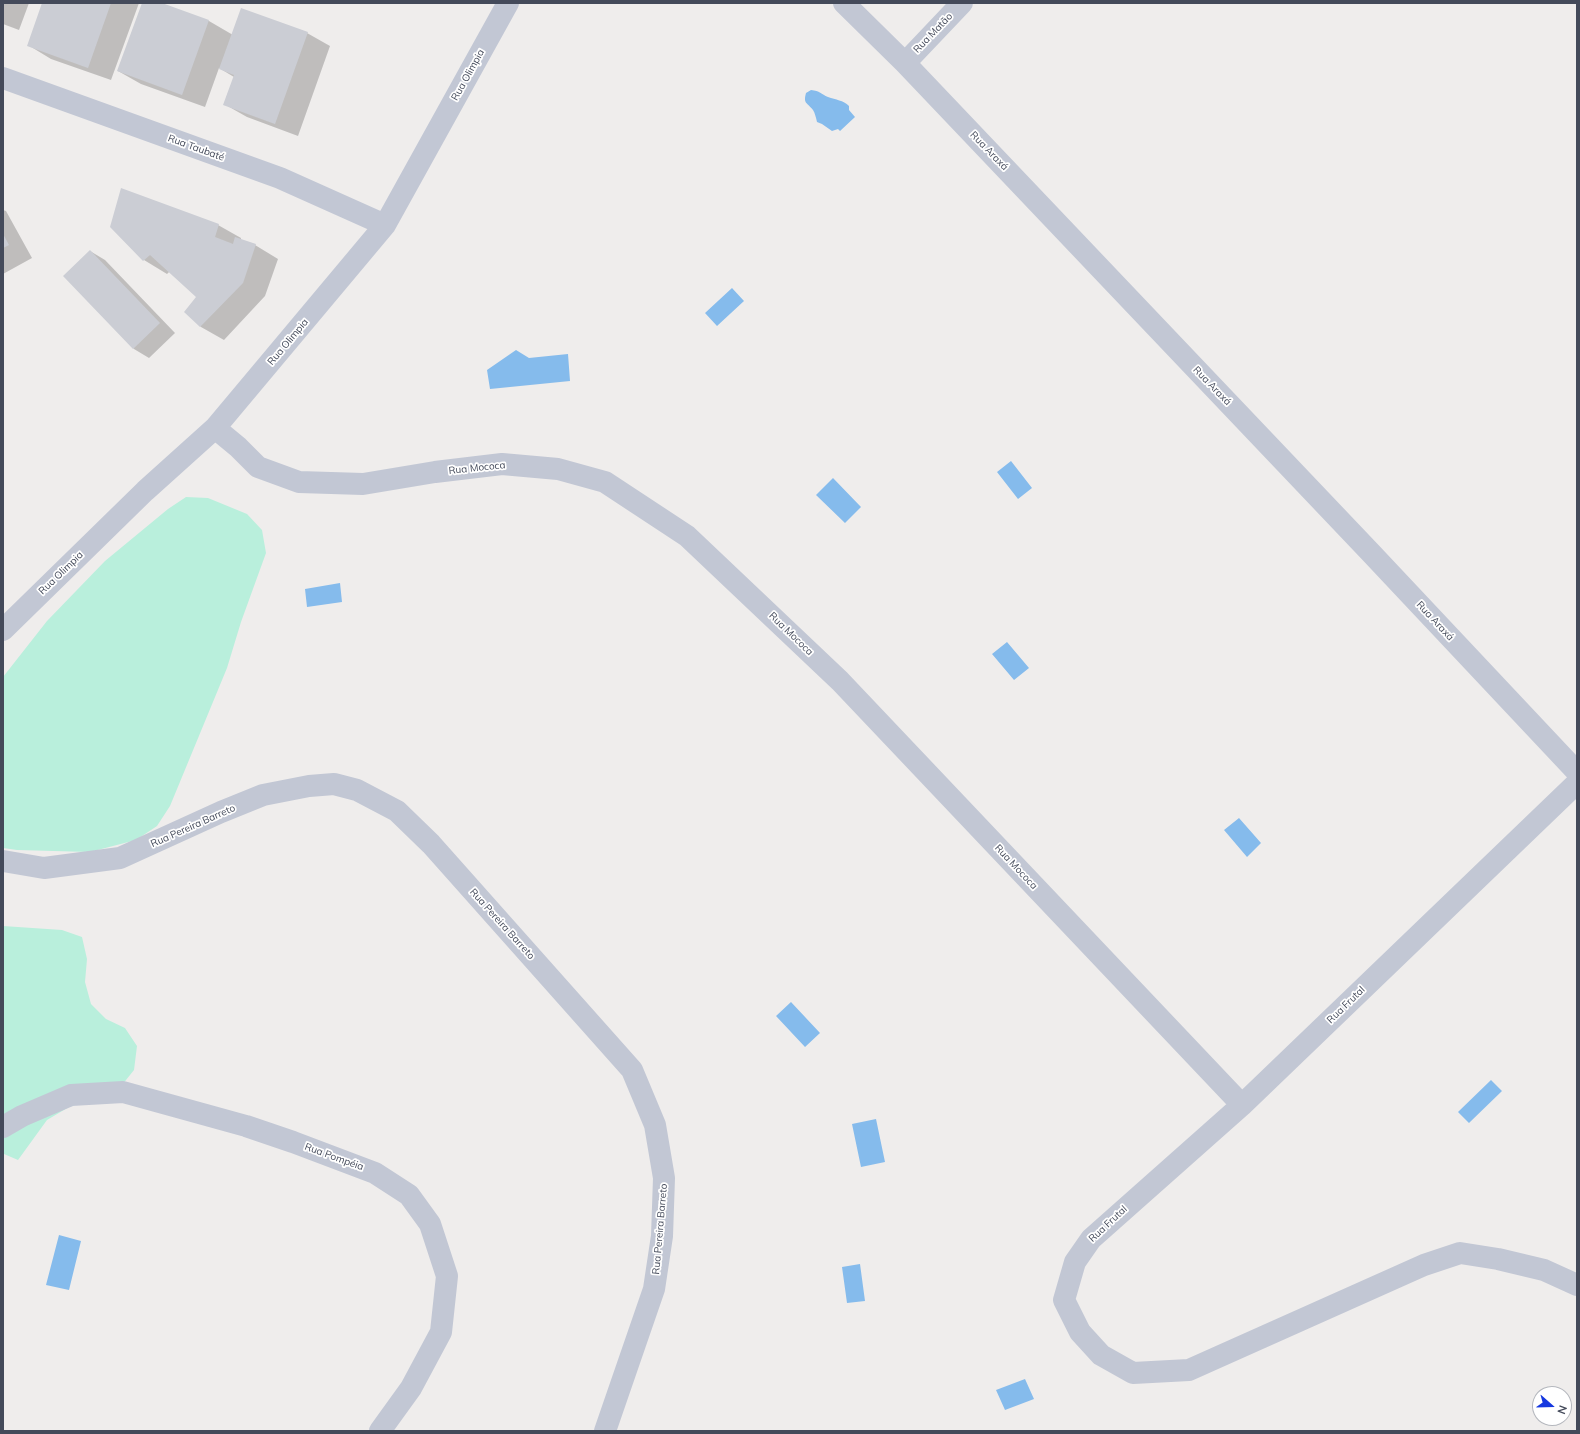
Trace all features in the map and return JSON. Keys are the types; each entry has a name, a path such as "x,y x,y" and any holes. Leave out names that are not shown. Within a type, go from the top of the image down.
{"street":[{"name":"Rua Olimpia","path":"3,630 145,491 215,428 386,226 508,3"},
{"name":"Rua Araxá","path":"844,3 905,63 1577,772"},
{"name":"Rua Matão","path":"905,63 962,3"},
{"name":"Rua Taubaté","path":"3,78 280,178 386,226"},
{"name":"Rua Mococa","path":"215,428 238,447 258,467 299,482 363,484 435,472 502,464 558,469 605,482 687,536 840,681 1242,1105"},
{"name":"Rua Frutal","path":"1577,783 1242,1105 1091,1238 1075,1262 1064,1300 1080,1332 1101,1355 1133,1373 1189,1370 1424,1265 1460,1253 1498,1259 1544,1270 1577,1285"},
{"name":"Rua Pereira Barreto","path":"3,861 44,868 120,858 221,812 263,795 309,786 334,784 357,790 397,811 431,844 632,1070 655,1125 664,1178 662,1236 654,1289 605,1431"},
{"name":"Rua Pompéia","path":"3,1127 22,1116 72,1095 123,1092 246,1126 293,1142 375,1173 409,1195 430,1224 447,1276 440,1332 411,1388 380,1431"}],"green space":[{"path":"186,497 208,498 247,514 262,530 266,553 241,622 227,668 170,806 157,826 136,840 90,852 17,850 3,848 3,677 47,621 105,561 168,509"},
{"path":"3,926 62,930 82,937 87,959 85,982 91,1004 106,1019 125,1028 137,1046 134,1070 118,1090 69,1107 47,1120 18,1160 4,1154 3,1159"}],"water":[{"path":"811,90 844,102 849,106 849,110 855,117 840,131 838,129 832,131 817,122 814,111 805,101 806,93"},
{"path":"732,288 744,301 717,326 705,313"},
{"path":"516,350 529,358 568,354 570,381 490,389 487,370"},
{"path":"1011,461 1032,488 1018,499 997,472"},
{"path":"833,478 861,507 845,523 816,495"},
{"path":"340,583 342,602 307,607 305,589"},
{"path":"1007,642 1029,668 1014,680 992,654"},
{"path":"1239,818 1261,843 1247,857 1224,830"},
{"path":"791,1002 820,1033 805,1047 776,1016"},
{"path":"1491,1080 1502,1091 1469,1123 1458,1112"},
{"path":"876,1119 885,1162 861,1167 852,1124"},
{"path":"59,1235 81,1241 69,1290 46,1285"},
{"path":"860,1264 865,1301 847,1303 842,1267"},
{"path":"1025,1379 1034,1399 1005,1410 996,1390"}],"building":[{"path":"42,3 111,3 88,68 27,46"},
{"path":"142,3 162,3 209,20 182,95 117,71"},
{"path":"241,8 308,32 275,124 223,105 234,75 219,69"},
{"path":"121,188 219,224 215,237 233,244 235,237 256,244 243,283 200,327 184,312 196,297 150,255 143,261 110,227"},
{"path":"3,234 9,245 3,248"},
{"path":"90,250 160,323 133,349 63,276"}]}
